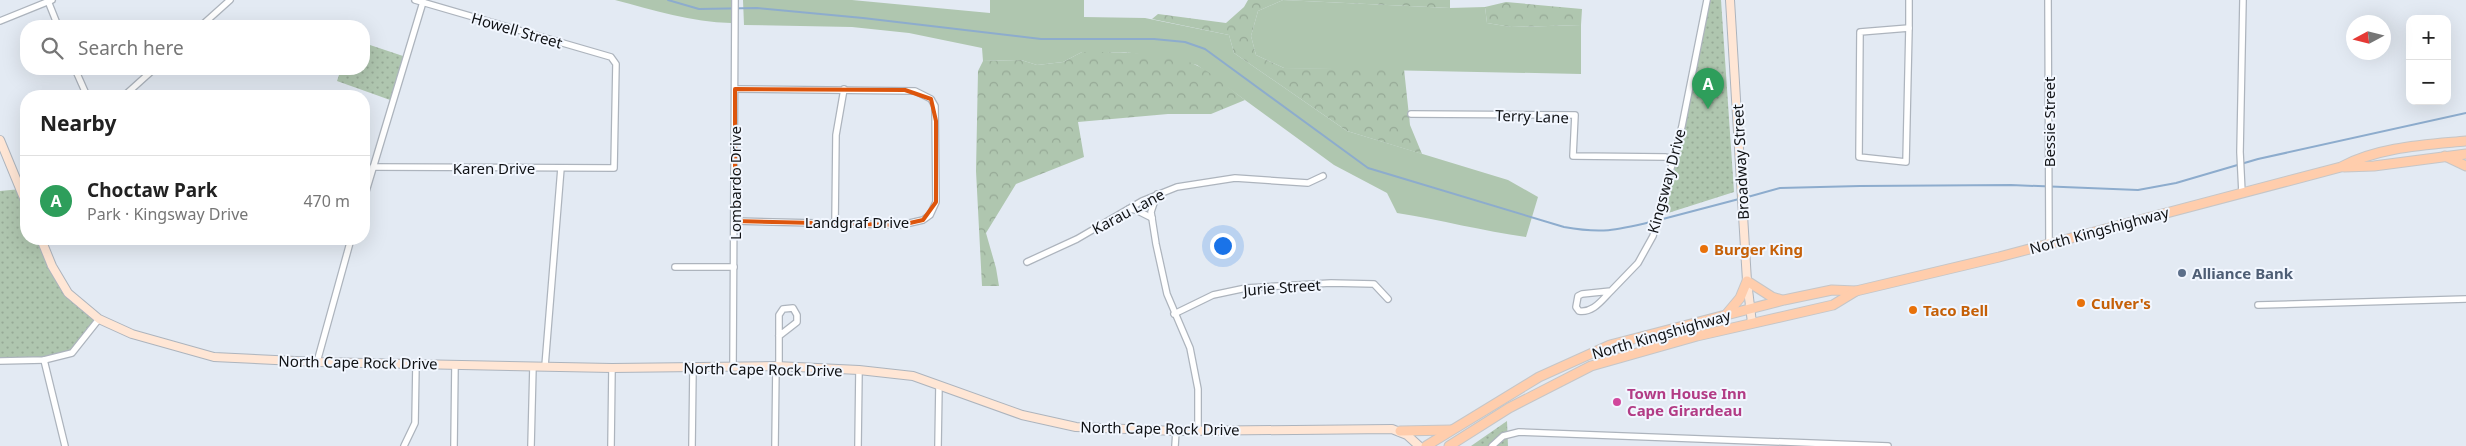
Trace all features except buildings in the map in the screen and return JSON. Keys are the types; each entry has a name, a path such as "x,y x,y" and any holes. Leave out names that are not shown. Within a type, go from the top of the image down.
{"main road":[{"path":"2448,143 2466,135"},
{"name":"North Kingshighway","path":"2341,167 2358,158 2376,153 2466,142"},
{"name":"North Kingshighway","path":"1426,446 1539,377 1610,346 1784,300 1832,290 1856,291 2049,244 2341,167 2374,166 2466,154"},
{"path":"2445,156 2466,166"},
{"path":"1724,316 1740,298 1747,281 1772,298 1784,300"},
{"name":"North Kingshighway","path":"1449,446 1509,408 1591,366 1657,346 1833,305 1856,291"},
{"path":"1400,431 1452,430"}],"street":[{"path":"208,20 230,0"},
{"name":"Howell Street","path":"415,0 611,57 616,64 614,168"},
{"name":"Kingsway Drive","path":"1611,291 1582,294 1578,296 1576,307 1579,311 1586,312 1593,309 1611,291 1638,263 1653,236 1691,84 1707,0"},
{"name":"Broadway Street","path":"1730,0 1747,281 1752,324"},
{"path":"1909,0 1909,28 1906,162 1859,157 1860,32 1909,28"},
{"name":"Bessie Street","path":"2048,0 2049,244"},
{"path":"2242,192 2240,152 2244,0"},
{"path":"0,21 50,1 56,20"},
{"path":"370,177 423,2"},
{"name":"Lombardo Drive","path":"733,366 735,2"},
{"path":"78,75 84,90"},
{"path":"131,90 147,75"},
{"path":"835,223 836,134 844,89"},
{"name":"Landgraf Drive","path":"735,90 844,89 916,91 931,98 935,106 936,121 936,202 930,215 923,220 913,223 735,221"},
{"name":"Terry Lane","path":"1411,114 1575,115 1572,156 1665,157 1673,159"},
{"path":"0,140 20,188"},
{"name":"Karen Drive","path":"373,167 614,168"},
{"path":"545,366 561,168"},
{"name":"Karau Lane","path":"1027,262 1077,239 1157,194 1177,186 1235,178 1308,183 1323,176"},
{"path":"1157,194 1152,218 1162,277 1174,314 1190,348 1198,389 1198,431"},
{"path":"1129,209 1136,210 1152,218"},
{"name":"North Cape Rock Drive","path":"43,245 52,266 68,293 99,319 132,334 214,357 317,362 612,368 777,366 859,370 913,376 1022,415 1084,428 1176,431 1392,429 1400,431"},
{"path":"317,362 349,245"},
{"path":"675,267 734,267"},
{"name":"Jurie Street","path":"1174,314 1213,295 1246,288 1331,283 1374,284 1388,299"},
{"path":"2258,305 2466,299"},
{"path":"775,446 777,366 780,312 786,307 793,308 798,315 797,322 779,336"},
{"path":"0,361 44,360 72,353 99,319"},
{"path":"44,360 65,446"},
{"path":"404,446 414,423 416,364"},
{"path":"454,446 455,364"},
{"path":"531,446 532,366"},
{"path":"611,446 612,368"},
{"path":"692,446 693,368"},
{"path":"858,446 859,370"},
{"path":"938,446 939,385"},
{"path":"1175,446 1176,431"},
{"path":"1400,431 1419,446"},
{"path":"1492,446 1503,436 1519,432 1888,446"}],"highlighted area":[{"path":"735,89 905,90 931,99 936,121 936,202 923,220 901,225 735,221"}],"green space":[{"path":"615,0 731,0 731,23 687,18"},
{"path":"743,0 852,0 990,13 990,0 1084,0 1084,17 1145,18 1229,35 1234,53 1347,131 1508,180 1538,197 1526,237 1397,213 1387,193 1334,165 1197,65 1168,58 1124,52 1082,52 1063,62 1037,65 1021,60 983,61 982,48 909,33 852,27 744,25"},
{"path":"1248,0 1283,0 1258,11 1251,36 1256,55 1284,68 1404,69 1410,125 1422,154 1347,131 1234,53 1229,35 1152,19 1158,14 1226,23 1244,7"},
{"path":"1283,0 1450,8 1485,7 1487,23 1511,27 1581,25 1581,74 1284,68 1256,55 1251,36 1258,11"},
{"path":"1283,0 1450,0 1450,8"},
{"path":"1708,0 1721,0 1734,192 1665,214 1697,64"},
{"path":"1506,2 1582,9 1581,25 1511,27 1487,23 1485,7"},
{"path":"370,45 406,57 393,101 370,93 370,90 362,90 337,81 339,75 370,75"},
{"path":"1082,52 1141,53 1186,61 1210,73 1245,100 1211,114 1168,114 1078,122 1084,157 1016,184 986,233 999,286 982,286 976,171 978,71 983,61 1021,60 1037,65 1063,62"},
{"path":"20,189 20,245 44,245 68,293 99,319 72,353 44,360 0,361 0,191"},
{"path":"1507,421 1508,446 1471,446"}],"waterway":[{"path":"668,0 699,9 757,8 863,18 1041,39 1154,39 1185,42 1205,49 1368,168 1564,227 1600,231 1655,221"},
{"path":"1744,198 1780,188 1860,186 2011,185 2138,190 2176,183 2258,159 2466,113"},
{"path":"1659,220 1739,199"}],"place":[{"name":"Choctaw Park","path":"1708,109"},
{"name":"Burger King","path":"1704,249"},
{"name":"Alliance Bank","path":"2182,273"},
{"name":"Culver's","path":"2081,303"},
{"name":"Taco Bell","path":"1913,310"},
{"name":"Town House Inn Cape Girardeau","path":"1617,402"}]}
